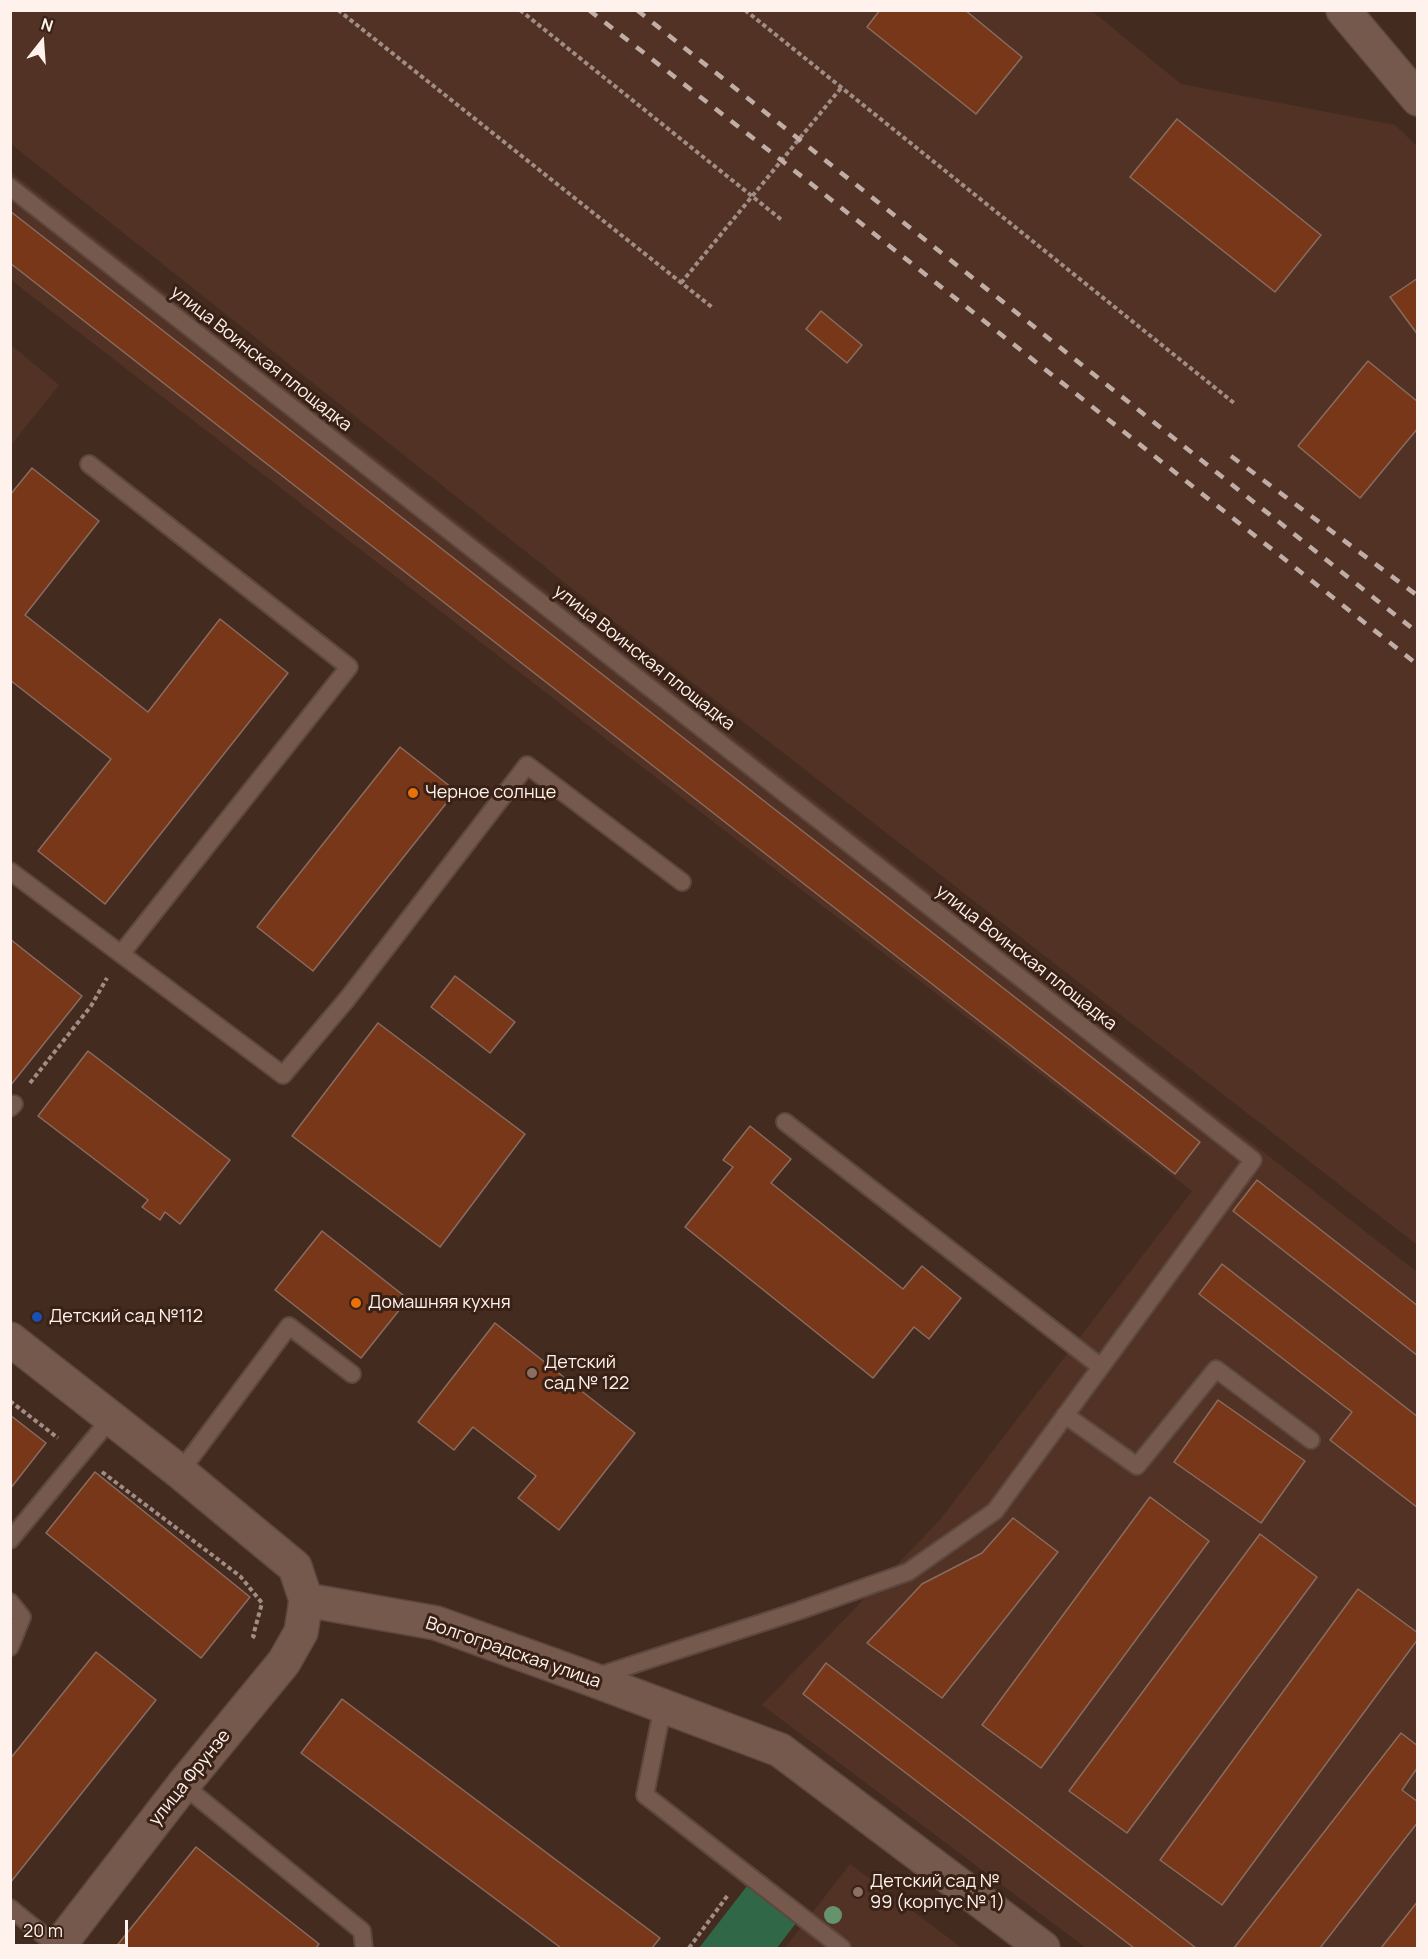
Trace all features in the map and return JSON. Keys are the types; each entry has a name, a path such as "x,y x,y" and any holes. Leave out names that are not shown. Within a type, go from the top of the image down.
{"street":[{"path":"1343,10 1418,99"},
{"path":"10,1339 112,1417 295,1567 306,1600"},
{"name":"Волгоградская улица","path":"306,1600 436,1623 780,1750 1043,1948"},
{"name":"улица Фрунзе","path":"58,1948 183,1785 284,1662 301,1632 306,1600"}],"lane":[{"name":"улица Воинская площадка","path":"10,187 1253,1161 1101,1367"},
{"path":"89,464 349,667 121,954"},
{"path":"10,871 283,1075 348,998 527,765 682,882"},
{"path":"591,1679 908,1572 995,1511 1101,1367 785,1122"},
{"path":"180,1472 289,1326 352,1374"},
{"path":"1065,1415 1137,1466 1216,1368 1311,1440"},
{"path":"10,1540 112,1417"},
{"path":"10,1602 22,1617 10,1647"},
{"path":"663,1706 645,1795 842,1948"},
{"path":"183,1785 362,1930 364,1948"},
{"path":"10,1908 58,1948"}],"path":[{"path":"338,10 713,308"},
{"path":"520,10 783,221"},
{"path":"745,10 1234,403"},
{"path":"681,283 842,88"},
{"path":"12,1106 90,1006 121,954"},
{"path":"10,1401 240,1576 262,1603 253,1636 284,1662"},
{"path":"689,1948 745,1873"}],"shaded area":[{"path":"10,11 1092,11 1181,84 1395,125 1418,147 1417,1245 607,616 11,144"},
{"path":"10,171 1417,1272 1417,1948 1086,1948 762,1705 939,1521 1192,1191 11,280"},
{"path":"11,345 59,385 11,445"},
{"name":"Детский сад № 99 (корпус № 1)","path":"850,1864 962,1948 785,1948"}],"green space":[{"path":"747,1886 796,1923 777,1948 699,1948"}],"building":[{"path":"880,10 965,10 1022,57 976,114 867,27"},
{"path":"1177,119 1321,235 1275,292 1130,177"},
{"path":"10,211 1200,1142 1175,1174 10,263"},
{"path":"1418,278 1418,335 1390,297"},
{"path":"821,311 862,345 847,363 806,329"},
{"path":"1368,361 1418,402 1418,428 1360,498 1298,446"},
{"path":"32,468 99,521 25,615 148,712 220,619 288,673 105,904 38,851 111,759 10,680 10,495"},
{"path":"400,747 456,791 313,971 257,927"},
{"path":"10,939 82,996 10,1086"},
{"path":"455,976 515,1022 490,1053 431,1007"},
{"path":"378,1023 525,1134 440,1247 292,1136"},
{"path":"88,1051 230,1160 180,1224 165,1212 160,1220 142,1207 148,1200 38,1116"},
{"path":"750,1126 791,1159 771,1183 903,1289 922,1266 961,1298 929,1339 914,1327 873,1378 685,1227 733,1167 723,1160"},
{"path":"1257,1180 1418,1306 1418,1356 1233,1211"},
{"path":"322,1231 408,1299 361,1358 275,1290"},
{"path":"1222,1264 1418,1417 1418,1508 1330,1440 1352,1412 1199,1294"},
{"path":"495,1323 635,1433 559,1530 518,1498 536,1476 473,1427 454,1450 418,1422"},
{"path":"1218,1400 1305,1461 1261,1523 1174,1462"},
{"path":"10,1415 46,1443 10,1489"},
{"path":"95,1472 250,1597 201,1658 46,1533"},
{"path":"1150,1497 1209,1541 1041,1768 982,1725"},
{"path":"1013,1518 1058,1552 942,1698 867,1643 922,1584 982,1553"},
{"path":"1260,1534 1317,1577 1127,1833 1069,1791"},
{"path":"1358,1589 1418,1633 1418,1639 1222,1905 1160,1860"},
{"path":"96,1652 156,1700 10,1883 10,1759"},
{"path":"826,1663 1196,1948 1134,1948 803,1694"},
{"path":"342,1699 660,1938 652,1948 561,1948 301,1753"},
{"path":"1401,1733 1418,1746 1418,1767 1402,1790 1418,1802 1418,1822 1320,1948 1234,1948"},
{"path":"196,1847 319,1944 316,1948 115,1948"},
{"path":"1418,1901 1418,1948 1381,1948"}],"railway":[{"path":"589,10 1418,665"},
{"path":"637,10 1418,633"},
{"path":"1231,456 1418,596"}],"place":[{"name":"Черное солнце","path":"413,793"},
{"name":"Домашняя кухня","path":"356,1303"},
{"name":"Детский сад №112","path":"37,1317"},
{"name":"Детский сад № 122","path":"532,1373"},
{"name":"Детский сад № 99 (корпус № 1)","path":"858,1892"}]}
